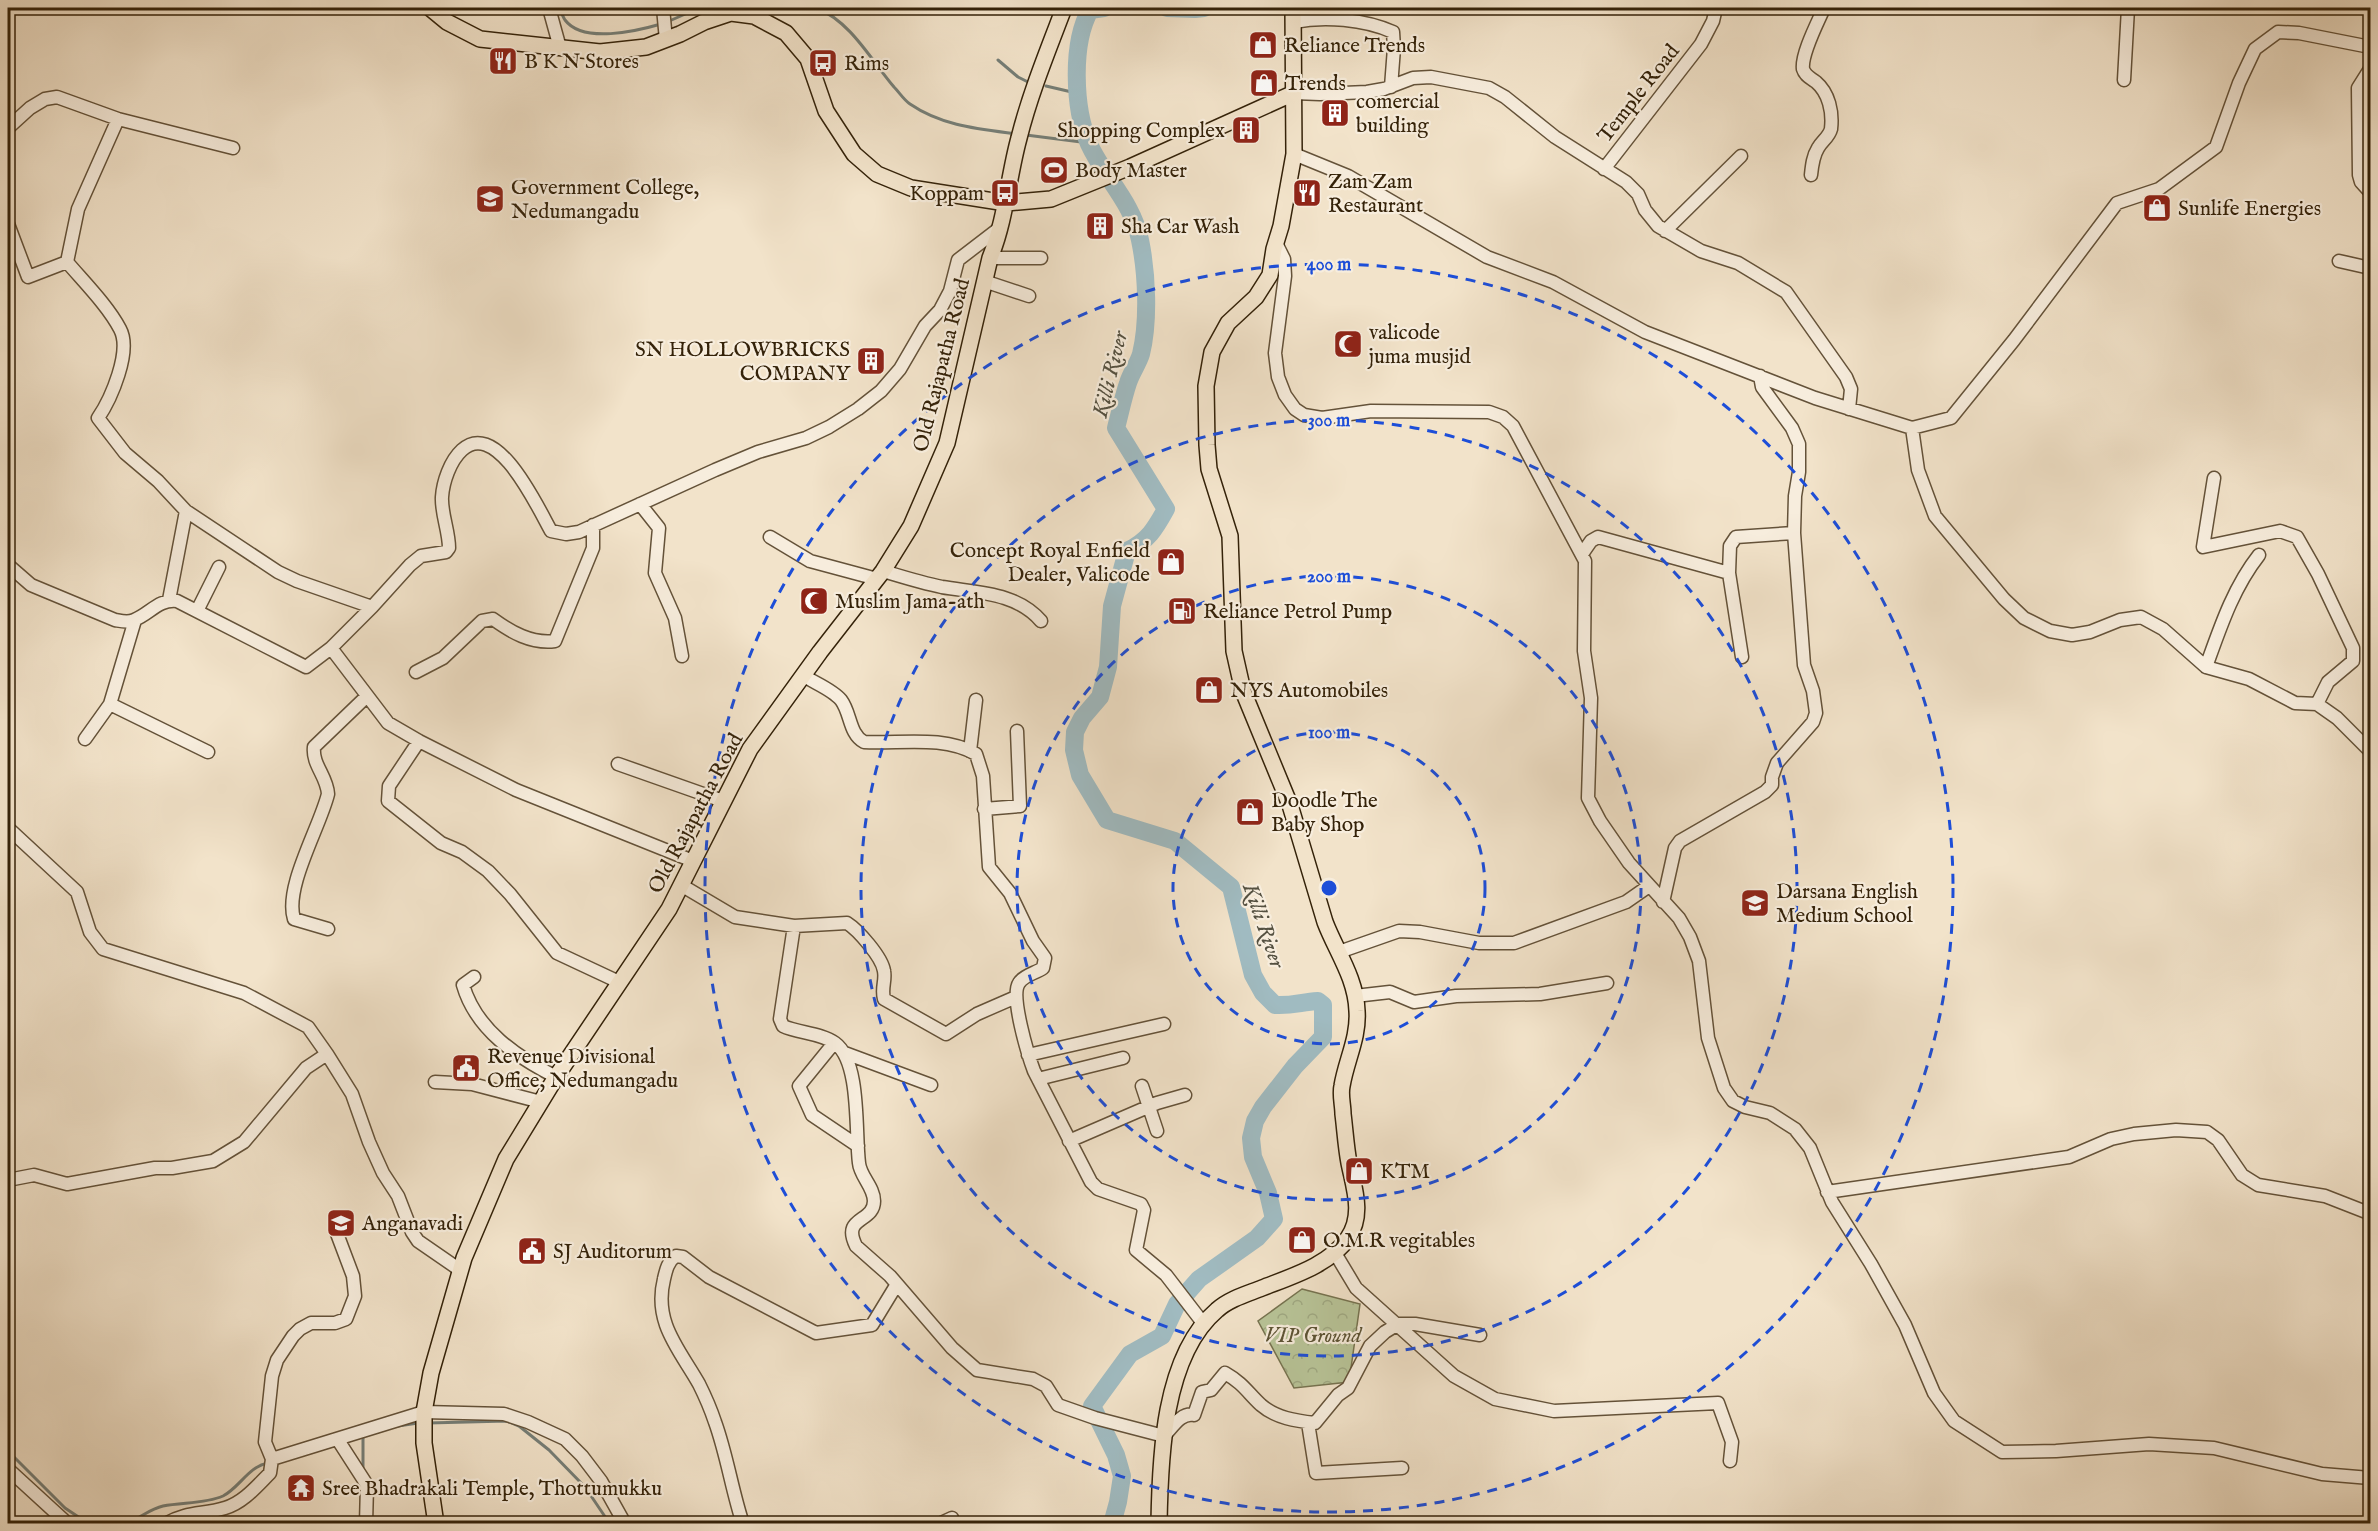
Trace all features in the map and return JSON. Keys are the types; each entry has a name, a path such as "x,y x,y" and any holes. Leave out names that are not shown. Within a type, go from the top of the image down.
{"main road":[{"path":"430,8 447,22 480,39 600,52 646,47 704,22 731,14 754,12 786,33 808,59 826,111 854,154 877,174 911,188 1006,203 1051,199 1080,188 1294,93"},
{"name":"Old Rajapatha Road","path":"436,1524 423,1443 424,1414 430,1373 460,1270 506,1159 556,1077 669,909 750,749 825,645 880,575 911,526 947,443 984,281 1006,203 1022,125 1064,8"},
{"path":"1159,1524 1160,1468 1167,1413 1180,1367 1203,1323 1219,1308 1313,1266 1335,1253 1349,1238 1356,1218 1357,1195 1349,1163 1341,1089 1356,1029 1358,1011 1340,951 1331,939 1325,922 1290,805 1242,691 1234,651 1230,536 1208,461 1206,386 1212,352 1228,323 1256,297 1270,275 1281,226 1294,154 1294,15"}],"street":[{"path":"549,8 560,48"},
{"path":"663,8 666,40"},
{"name":"Temple Road","path":"1604,168 1701,44 1713,21 1716,8"},
{"path":"1811,175 1812,161 1818,146 1827,138 1831,130 1830,101 1817,83 1807,77 1803,69 1805,56 1824,8"},
{"path":"2124,80 2128,8"},
{"path":"1294,15 1368,24 1393,32 1391,87"},
{"path":"1294,154 1348,176 1487,257 1553,282 1645,332 1850,409 1912,428 1951,418 2014,340 2117,203 2159,189 2216,147 2239,82 2255,49 2278,32 2299,33 2370,47"},
{"path":"2370,69 2358,88 2357,130 2359,176 2370,192"},
{"path":"1294,93 1355,92 1391,87 1413,78 1431,77 1489,88 1555,137 1626,182 1638,194 1645,210 1665,231 1701,251 1738,263 1786,292 1846,377 1851,389 1850,409"},
{"path":"8,128 37,104 45,99 57,97 118,119 233,148"},
{"path":"118,119 78,209 68,262 115,322 123,338 123,354 118,376 105,408 98,418 125,453 158,480 186,511 278,572 297,581 372,607"},
{"path":"1665,231 1741,156"},
{"path":"8,224 28,278 68,262"},
{"path":"8,565 31,585 115,620 127,622 135,620 159,604 169,600 177,601 306,667 331,648 410,565 422,556 446,552 449,548 442,498 452,464 465,447 477,444 500,452 510,462 551,531 566,534 579,532 758,452 806,438 858,409 882,391 900,369 925,326 940,310 950,291 958,260 1000,227"},
{"path":"1276,243 1284,259 1285,276 1275,353 1278,377 1285,395 1304,415 1322,418 1371,411 1489,412 1503,417 1513,426 1585,561 1584,651 1591,698 1588,798 1606,830 1649,886 1679,918 1690,937 1699,961 1708,1038 1724,1088 1733,1101 1770,1113 1796,1129 1810,1148 1827,1191 1905,1326 1934,1393 1954,1421 2002,1452 2056,1451 2150,1444 2214,1448 2322,1474 2370,1478"},
{"path":"990,258 1041,258"},
{"path":"2339,261 2370,268"},
{"path":"984,281 1029,296"},
{"path":"1663,902 1675,848 1680,841 1765,792 1772,785 1777,763 1812,722 1816,713 1813,691 1804,665 1794,533 1799,444 1792,428 1762,387 1760,376"},
{"path":"1912,428 1918,470 1935,516 2004,599 2024,618 2050,631 2072,634 2090,632 2120,620 2141,617 2163,629 2206,667 2250,679 2295,703 2317,704 2337,718 2370,751"},
{"path":"2214,478 2203,547 2280,531 2297,537 2318,574 2353,648 2353,661 2328,682 2317,704"},
{"path":"640,504 659,528 655,573 675,618 682,656"},
{"path":"169,600 186,511"},
{"path":"416,672 443,658 482,621 493,619 516,635 548,642 555,641 593,548 593,525"},
{"path":"1742,657 1729,573 1730,546 1736,537 1794,533"},
{"path":"770,537 810,561 927,584 993,593 1028,607 1041,621"},
{"path":"1582,554 1591,541 1598,537 1729,573"},
{"path":"2206,667 2225,612 2249,568 2259,555"},
{"path":"197,611 219,567"},
{"path":"85,739 110,704 135,620"},
{"path":"331,648 388,723 516,790 693,861"},
{"path":"804,676 838,697 847,710 855,735 864,742 951,744 976,754 980,761 988,867 1010,893 1033,941 1045,958 1043,968 1021,980 1016,990 1028,1055 1069,1142 1091,1182 1098,1189 1141,1204 1144,1210 1136,1250 1166,1275 1203,1323"},
{"path":"328,929 294,919 292,912 297,878 328,794 327,786 314,759 314,747 366,697"},
{"path":"970,751 976,700"},
{"path":"110,704 208,752"},
{"path":"984,809 1020,806 1017,731"},
{"path":"419,741 389,786 388,801 441,843 462,852 488,871 510,894 557,953 619,982"},
{"path":"618,764 723,801"},
{"path":"8,828 77,892 90,932 102,949 244,993 308,1027 352,1094 369,1142 383,1173 398,1196 412,1232 418,1241 460,1270"},
{"path":"681,885 735,917 794,926 847,923 875,953 884,971 881,990 884,999 946,1034 977,1014 1016,997"},
{"path":"1340,951 1399,931 1420,932 1479,943 1514,943 1626,902 1649,886"},
{"path":"794,926 780,1006 781,1023 794,1031 834,1043 845,1053 931,1085"},
{"path":"474,977 463,985 484,1024 511,1050 556,1077"},
{"path":"1355,996 1390,992 1414,1002 1456,996 1540,994 1607,983"},
{"path":"1028,1055 1164,1024"},
{"path":"834,1043 799,1086 812,1115 858,1146"},
{"path":"845,1053 855,1087 859,1166 874,1200 873,1206 865,1216 854,1224 851,1232 853,1239 856,1246 897,1284 952,1348 977,1370 1033,1379 1046,1386 1058,1405 1095,1418 1164,1436 1183,1416 1194,1415 1202,1392 1211,1390 1225,1373 1247,1388 1261,1405 1276,1414 1315,1423 1338,1395 1348,1388 1370,1346 1398,1324 1415,1324 1480,1335"},
{"path":"8,1180 34,1175 68,1184 155,1168 172,1168 213,1161 244,1142 306,1068 327,1054"},
{"path":"1038,1079 1123,1058"},
{"path":"435,1082 472,1084 541,1102"},
{"path":"1142,1086 1157,1131"},
{"path":"1069,1142 1172,1097 1185,1095"},
{"path":"1827,1191 2069,1157 2111,1139 2176,1130 2207,1132 2218,1140 2242,1175 2258,1185 2325,1196 2366,1212 2370,1216"},
{"path":"165,1524 182,1515 227,1508 241,1500 270,1473 272,1459 265,1442 272,1376 278,1360 300,1329 311,1323 335,1323 345,1319 355,1296 353,1276 336,1231"},
{"path":"1335,1253 1356,1287 1454,1376 1495,1399 1554,1411 1718,1403 1732,1442 1730,1461"},
{"path":"743,1524 715,1422 698,1384 680,1357 667,1329 662,1287 666,1268 671,1259 676,1256 683,1257 709,1277 816,1333 872,1325 897,1284"},
{"path":"272,1459 340,1443 424,1414 504,1414 565,1439 582,1456 600,1481 626,1524"},
{"path":"1308,1422 1316,1473 1402,1468"},
{"path":"340,1443 367,1485 366,1524"},
{"path":"8,1469 68,1524"},
{"path":"939,1524 952,1518"}],"green space":[{"name":"VIP Ground","path":"1302,1289 1360,1304 1349,1382 1294,1388 1258,1321"}],"waterway":[{"path":"559,8 565,20 584,32 611,34 661,24"},
{"path":"667,22 699,8"},
{"path":"817,8 829,14 850,32 910,104 948,122 1017,134"},
{"name":"Killi River","path":"1104,8 1090,10 1080,40 1077,58 1080,113 1084,130 1095,156 1131,214 1140,240 1146,282 1144,341 1141,354 1128,383 1116,428 1166,509 1150,534 1127,551 1112,606 1108,667 1100,697 1082,718 1075,732 1074,750 1080,775 1107,820 1175,841 1231,887 1253,975 1263,993 1275,1005 1318,1001 1323,1005 1323,1037 1295,1066 1263,1107 1255,1121 1251,1138 1253,1157 1268,1193 1274,1219 1257,1238 1199,1279 1177,1304 1162,1336 1130,1354 1092,1406 1116,1455 1122,1476 1112,1524"},
{"name":"Killi River","path":"1167,8 1204,8"},
{"path":"998,60 1018,77 1028,82"},
{"path":"1046,86 1076,93"},
{"path":"1026,135 1089,143"},
{"path":"428,1423 507,1421 519,1426 549,1450 585,1487 610,1524"},
{"path":"398,1426 418,1423"},
{"path":"363,1437 363,1471"},
{"path":"8,1451 65,1508 89,1524"},
{"path":"124,1524 163,1506 223,1496 255,1468 268,1463"}],"place":[{"name":"Reliance Trends","path":"1263,45"},
{"name":"B K N Stores","path":"503,61"},
{"name":"Rims","path":"823,63"},
{"name":"Trends","path":"1264,83"},
{"name":"comercial building","path":"1335,113"},
{"name":"Shopping Complex","path":"1246,130"},
{"name":"Body Master","path":"1054,170"},
{"name":"Koppam","path":"1005,193"},
{"name":"Zam Zam Restaurant","path":"1307,193"},
{"name":"Government College, Nedumangadu","path":"490,199"},
{"name":"Sunlife Energies","path":"2157,208"},
{"name":"Sha Car Wash","path":"1100,226"},
{"name":"valicode juma musjid","path":"1348,344"},
{"name":"SN HOLLOWBRICKS COMPANY","path":"871,361"},
{"name":"Concept Royal Enfield Dealer, Valicode","path":"1171,562"},
{"name":"Muslim Jama-ath","path":"814,601"},
{"name":"Reliance Petrol Pump","path":"1182,611"},
{"name":"NYS Automobiles","path":"1209,690"},
{"name":"Doodle The Baby Shop","path":"1250,812"},
{"name":"Darsana English Medium School","path":"1755,903"},
{"name":"Revenue Divisional Office, Nedumangadu","path":"466,1068"},
{"name":"KTM","path":"1359,1171"},
{"name":"Anganavadi","path":"341,1223"},
{"name":"O.M.R vegitables","path":"1302,1240"},
{"name":"SJ Auditorum","path":"532,1251"},
{"name":"Sree Bhadrakali Temple, Thottumukku","path":"301,1488"}]}
